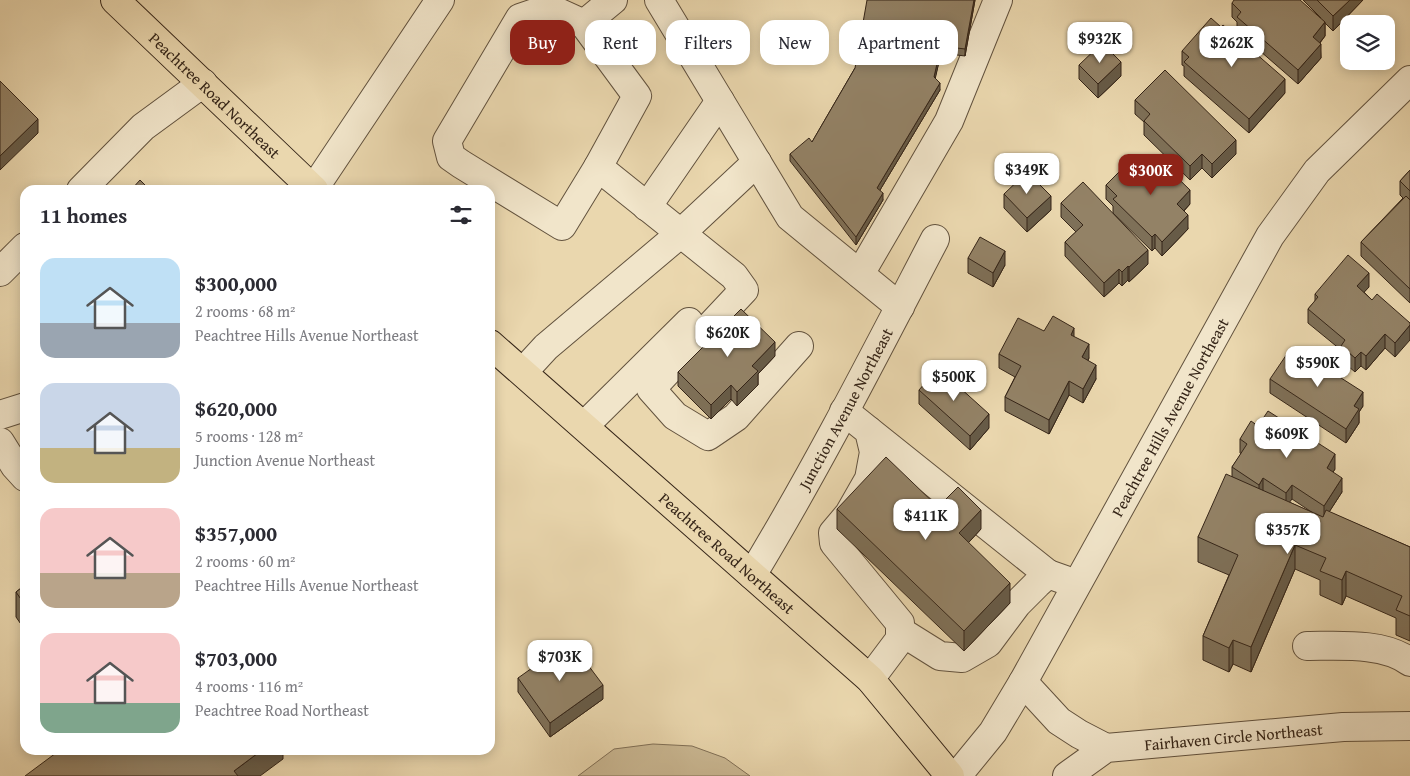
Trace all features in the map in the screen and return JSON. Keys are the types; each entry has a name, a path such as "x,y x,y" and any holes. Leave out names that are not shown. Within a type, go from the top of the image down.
{"highway":[{"name":"Peachtree Road Northeast","path":"115,0 308,185"},
{"name":"Peachtree Road Northeast","path":"495,348 870,679 950,776"}],"street":[{"path":"316,185 440,0"},
{"path":"584,24 614,0"},
{"path":"659,0 790,217 900,307"},
{"path":"860,274 949,121 998,0"},
{"path":"549,8 584,24 636,96 598,167 554,221 451,157 447,141 520,18 549,8"},
{"name":"Peachtree Hills Avenue Northeast","path":"957,776 993,732 1023,682 1270,236 1317,171 1410,80"},
{"path":"86,185 143,127 202,83"},
{"path":"647,207 720,101"},
{"path":"523,372 546,348 680,234 757,162"},
{"path":"598,167 739,283"},
{"name":"Junction Avenue Northeast","path":"752,575 844,411 935,239"},
{"path":"0,272 20,252"},
{"path":"739,283 651,389 675,416 708,436 736,417 800,346"},
{"path":"584,426 644,368 739,283"},
{"path":"0,415 20,409"},
{"path":"844,411 1048,574 1076,586"},
{"path":"869,431 874,452 869,479 849,514 833,533 834,543 900,624 900,639 870,679"},
{"path":"0,442 16,470"},
{"path":"900,631 940,656 962,658 988,643 1017,604 1048,574"},
{"path":"1307,646 1368,647 1403,656 1410,662"},
{"path":"1023,682 1059,721 1106,748 1067,776"},
{"name":"Fairhaven Circle Northeast","path":"1106,748 1343,727 1410,726"}],"shaded area":[{"path":"653,744 692,746 725,758 750,776 578,776 614,749"}],"building":[{"path":"867,0 974,0 965,49 958,48 958,20 863,20"},
{"path":"1234,0 1300,0 1325,22 1313,37 1321,44 1298,70 1237,17 1241,12 1232,3"},
{"path":"1317,0 1350,0 1333,16"},
{"path":"1211,18 1221,27 1223,25 1285,79 1249,119 1184,62 1189,57 1182,51"},
{"path":"1102,43 1121,62 1098,84 1079,65"},
{"path":"856,65 937,65 934,77 940,83 877,188 883,193 856,237 790,154 809,138 812,142"},
{"path":"1165,70 1236,140 1212,164 1202,154 1190,166 1144,121 1150,114 1135,100"},
{"path":"0,81 38,119 0,156"},
{"path":"1154,155 1190,190 1177,204 1188,215 1162,242 1155,234 1152,237 1113,199 1117,196 1106,185 1128,163 1131,166 1140,157 1147,163"},
{"path":"1410,170 1410,191 1400,181"},
{"path":"1027,172 1051,196 1027,218 1004,194"},
{"path":"140,180 145,185 136,185"},
{"path":"1083,182 1148,250 1122,272 1119,269 1104,283 1065,242 1083,225 1061,203"},
{"path":"1406,196 1410,200 1410,289 1361,242"},
{"path":"980,237 1005,251 993,273 968,258"},
{"path":"1348,255 1369,273 1357,286 1372,300 1377,294 1410,323 1395,343 1385,334 1366,356 1361,352 1355,358 1341,346 1345,340 1308,309 1318,297 1315,294"},
{"path":"741,309 775,342 752,366 758,371 737,392 731,385 711,405 678,372"},
{"path":"1053,316 1074,328 1071,335 1089,344 1082,357 1096,365 1083,389 1069,381 1049,420 1005,397 1021,366 999,354 1018,318 1044,331"},
{"path":"1289,351 1299,357 1302,353 1363,392 1354,406 1359,409 1346,429 1270,379"},
{"path":"938,368 989,414 970,436 919,390"},
{"path":"1268,411 1335,454 1327,468 1342,478 1324,506 1292,485 1286,493 1263,478 1259,485 1232,467 1247,444 1240,439 1251,421 1258,426"},
{"path":"886,457 938,507 958,487 981,510 959,533 1010,583 964,631 837,509"},
{"path":"1226,474 1323,517 1326,510 1410,547 1410,616 1396,610 1402,596 1346,571 1342,580 1320,571 1326,558 1295,545 1251,647 1233,640 1229,648 1203,636 1238,555 1198,537"},
{"path":"20,589 20,598 16,592"},
{"path":"570,641 603,685 550,723 518,678"},
{"path":"53,755 255,755 234,771 238,776 25,776"}]}
